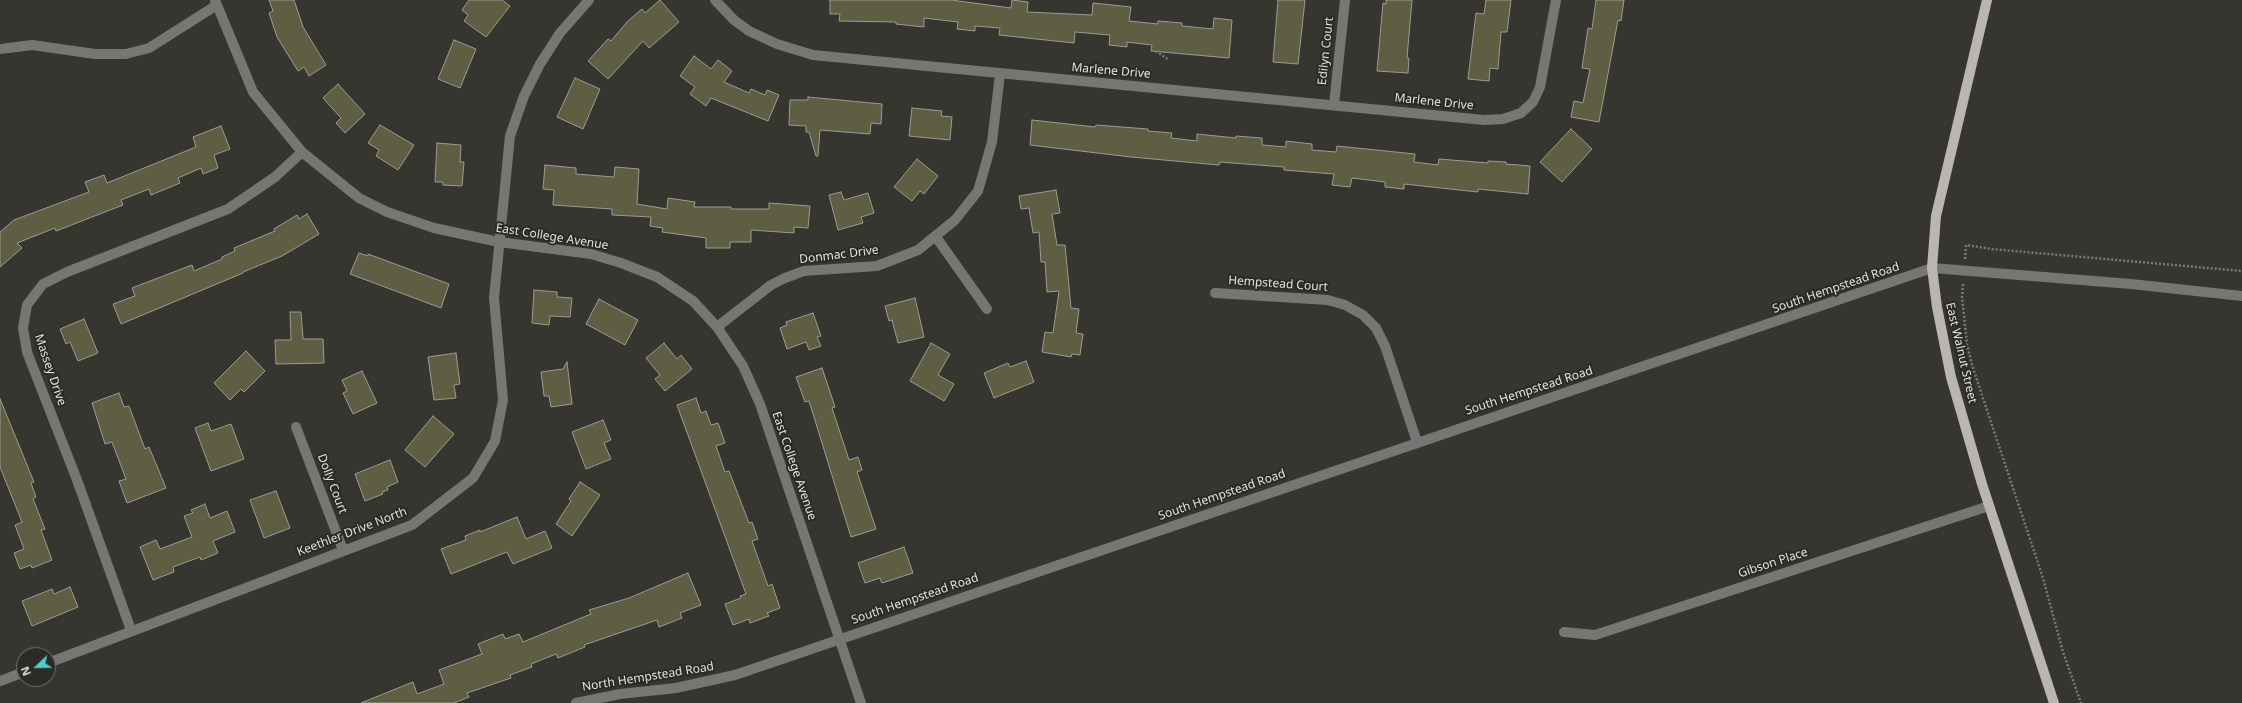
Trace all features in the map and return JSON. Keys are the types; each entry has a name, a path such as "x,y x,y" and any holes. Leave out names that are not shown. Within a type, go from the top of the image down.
{"main road":[{"name":"East Walnut Street","path":"1987,0 1936,216 1932,268 1937,307 1951,378 1989,506 2054,703"}],"street":[{"name":"Keethler Drive North","path":"56,660 131,630 412,525 473,478 495,441 504,400 494,298 510,136 524,96 540,64 560,33 589,0"},
{"name":"Marlene Drive","path":"715,0 734,20 748,31 777,44 812,55 1484,120 1503,119 1521,113 1533,102 1540,87 1556,0"},
{"name":"Edilyn Court","path":"1334,105 1345,0"},
{"name":"East College Avenue","path":"216,3 253,92 302,152 359,198 387,212 434,228 499,242 590,254 621,263 657,277 693,301 717,326 743,366 760,404 860,703"},
{"path":"0,49 32,45 95,54 126,54 149,48 216,3"},
{"name":"Donmac Drive","path":"717,326 771,285 785,278 804,271 877,266 918,250 956,220 978,191 992,142 1000,74"},
{"name":"Massey Drive","path":"131,630 100,548 77,480 27,352 23,328 27,304 43,284 67,272 228,209 275,177 302,152"},
{"path":"936,237 987,309"},
{"name":"South Hempstead Road","path":"839,638 1418,442 1758,329 1932,268 2131,284 2242,296"},
{"name":"Hempstead Court","path":"1215,293 1328,300 1345,305 1363,315 1376,328 1386,346 1418,442"},
{"name":"Dolly Court","path":"296,426 343,550"},
{"name":"Gibson Place","path":"1564,632 1595,635 1989,506"},
{"name":"North Hempstead Road","path":"576,703 590,699 715,681 839,638"},
{"path":"0,681 16,675"},
{"path":"640,692 642,703"}],"path":[{"path":"1156,51 1156,53 1169,60"},
{"path":"1966,245 1991,249 2242,271"},
{"path":"1962,297 1967,344 1972,365 2043,578 2063,652 2081,703"}],"building":[{"path":"269,0 294,0 303,27 326,65 309,76 304,67 298,71 277,37 269,13 273,11"},
{"path":"469,0 502,0 510,6 486,37 464,21 468,15 462,10"},
{"path":"660,0 679,22 649,48 643,41 608,79 588,61 608,39 611,41 627,22 642,9 645,13"},
{"path":"830,0 951,0 1011,8 1012,0 1028,2 1027,12 1092,15 1093,3 1131,7 1129,21 1158,24 1158,21 1182,23 1182,26 1213,29 1214,18 1232,20 1229,58 1151,51 1152,45 1127,42 1127,47 1109,45 1110,35 1075,32 1074,43 999,35 1000,28 975,26 975,31 957,29 958,22 924,18 924,27 896,24 896,22 839,21 840,14 830,14"},
{"path":"1278,0 1305,0 1298,64 1273,62"},
{"path":"1386,0 1412,0 1407,58 1409,58 1408,73 1377,71 1383,3 1386,4"},
{"path":"1486,0 1511,0 1507,32 1501,32 1498,69 1490,68 1489,81 1468,79 1476,13 1484,14"},
{"path":"1596,0 1624,0 1621,21 1618,20 1599,122 1571,117 1574,101 1583,103 1590,69 1582,68 1588,28 1592,29"},
{"path":"454,40 476,49 460,88 438,79"},
{"path":"694,56 711,69 718,60 732,71 724,82 749,93 751,89 765,95 767,90 779,95 768,121 711,98 706,106 690,94 695,87 680,76"},
{"path":"575,78 600,89 583,129 557,117"},
{"path":"338,84 365,114 345,133 336,123 341,118 323,98"},
{"path":"808,97 882,104 881,124 871,123 870,134 820,130 818,156 816,156 809,132 806,132 806,126 789,125 790,100 808,100"},
{"path":"912,108 942,111 941,116 952,117 950,140 909,136"},
{"path":"1032,120 1095,127 1096,125 1148,129 1148,131 1172,133 1171,138 1197,141 1197,134 1236,138 1236,136 1262,138 1262,145 1286,147 1286,141 1312,144 1312,150 1336,152 1337,146 1415,154 1414,162 1438,165 1439,159 1488,163 1488,161 1506,162 1506,164 1530,166 1528,194 1478,189 1478,192 1404,184 1404,189 1385,187 1385,182 1352,178 1350,187 1332,185 1334,174 1284,170 1284,167 1220,162 1219,165 1131,157 1030,145"},
{"path":"380,125 414,145 398,170 376,156 379,150 368,143"},
{"path":"221,126 230,149 214,155 218,168 203,174 201,168 178,178 180,183 151,195 149,189 121,200 123,205 56,231 55,228 17,243 22,248 0,267 0,232 14,220 89,192 85,182 104,175 107,183 196,147 193,137"},
{"path":"1571,129 1592,149 1562,182 1540,162"},
{"path":"437,143 461,145 460,162 464,162 462,186 443,185 443,182 435,182"},
{"path":"917,159 938,176 924,194 920,191 912,201 894,187"},
{"path":"545,165 576,168 576,174 614,177 615,167 639,169 637,204 667,209 668,198 695,202 694,207 769,209 769,203 810,206 808,228 794,227 794,233 751,230 751,242 730,242 730,248 706,248 706,238 662,232 663,228 650,226 651,217 612,215 612,209 553,205 554,190 543,189"},
{"path":"1056,190 1060,213 1052,214 1057,245 1065,245 1071,308 1079,309 1076,333 1083,334 1080,355 1072,354 1071,357 1042,352 1045,332 1053,333 1059,291 1047,292 1045,262 1041,262 1039,232 1033,233 1029,208 1021,209 1019,196"},
{"path":"841,192 844,200 868,193 874,213 861,217 863,223 838,230 829,195"},
{"path":"307,214 319,234 282,256 121,324 113,304 135,296 132,288 192,265 194,271 222,259 222,257 235,251 234,248 275,231 274,229 297,215 299,219"},
{"path":"359,253 368,256 368,254 449,284 441,308 350,274"},
{"path":"534,290 557,292 557,297 572,298 570,317 550,316 549,325 532,323"},
{"path":"915,298 924,337 898,343 892,320 889,321 885,306"},
{"path":"599,299 638,320 625,345 586,324"},
{"path":"290,312 301,312 303,339 323,339 324,363 276,364 275,340 291,340"},
{"path":"813,313 821,336 817,337 821,346 809,350 806,342 787,349 780,328 787,325 786,322"},
{"path":"84,319 98,353 78,361 70,342 66,344 60,329"},
{"path":"664,343 677,359 681,355 692,369 665,391 655,379 660,375 646,358"},
{"path":"931,343 950,354 938,375 954,384 944,401 910,381"},
{"path":"246,351 265,371 244,392 241,389 230,400 214,383"},
{"path":"456,353 460,384 454,385 456,398 434,400 428,357"},
{"path":"1026,361 1034,382 994,398 984,373 1008,363 1010,367"},
{"path":"567,362 572,404 551,407 549,396 544,396 541,372 563,369"},
{"path":"822,368 835,407 832,408 849,460 858,457 862,470 857,472 876,529 851,537 809,401 805,402 796,377"},
{"path":"362,371 377,403 353,414 343,393 347,391 342,380"},
{"path":"119,393 124,407 129,406 145,449 149,447 166,488 127,503 119,481 126,479 112,442 105,444 92,403"},
{"path":"696,398 701,413 706,411 711,425 718,423 725,443 716,446 725,472 729,471 749,523 752,522 758,539 752,541 768,586 772,584 780,608 767,613 769,616 750,623 749,619 733,625 725,604 741,598 740,596 746,594 677,405"},
{"path":"0,399 34,482 31,483 36,497 33,499 45,529 41,530 52,560 32,568 31,565 20,569 14,553 24,549 15,525 22,522 0,467"},
{"path":"433,416 454,434 425,467 405,450"},
{"path":"603,420 611,440 604,443 611,459 586,469 572,432"},
{"path":"208,423 211,431 231,424 244,459 211,471 195,428"},
{"path":"390,460 398,482 387,487 388,490 382,492 383,494 365,501 355,474"},
{"path":"580,482 600,495 572,536 556,524 571,501 569,499"},
{"path":"276,491 290,528 264,538 250,500"},
{"path":"205,504 210,518 227,511 235,532 213,541 218,553 201,560 200,557 173,567 174,572 153,580 140,547 156,540 160,549 192,537 184,516 193,513 191,510"},
{"path":"517,517 526,539 545,531 552,548 513,564 507,552 451,574 441,549 466,540 465,536 480,530 480,532"},
{"path":"904,547 913,573 882,583 880,578 865,583 858,563"},
{"path":"688,573 701,605 680,613 682,618 659,627 657,620 584,645 585,647 558,658 556,654 531,664 532,667 510,675 511,678 467,693 469,697 454,703 361,703 413,682 417,694 444,684 439,670 482,654 478,644 503,634 505,639 519,634 523,642 591,614 589,610 629,598"},
{"path":"70,587 78,607 32,626 22,601 52,589 54,594"}]}
